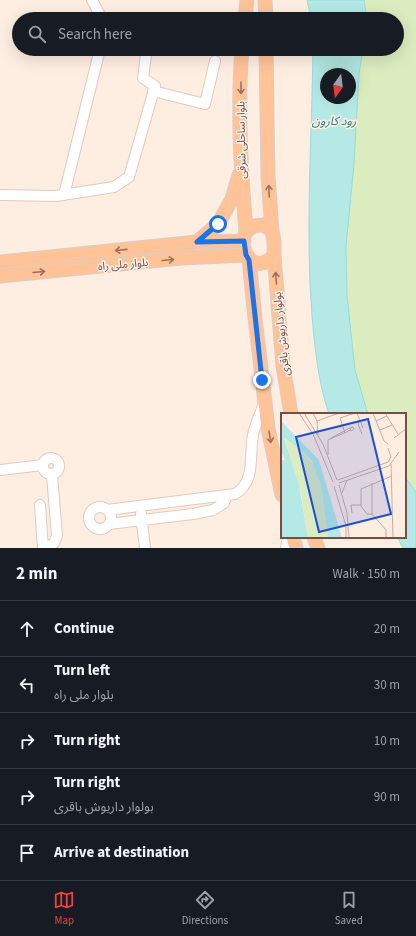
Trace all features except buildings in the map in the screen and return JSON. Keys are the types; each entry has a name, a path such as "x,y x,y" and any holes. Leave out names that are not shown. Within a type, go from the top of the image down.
{"main road":[{"path":"246,12 247,0"},
{"path":"265,0 266,12"},
{"name":"بلوار ساحلی شرقی","path":"241,56 240,67 241,170 245,236"},
{"path":"248,258 253,262 263,263 274,255 268,177 266,56"},
{"path":"197,242 218,224 232,200 241,170"},
{"path":"272,230 263,225 252,226 245,236 265,401 281,490"},
{"name":"بلوار ملی راه","path":"0,262 197,242 227,242 245,236"},
{"path":"226,256 230,249 227,242"},
{"name":"بولوار داریوش باقری","path":"274,255 283,366 291,413"},
{"name":"بلوار ملی راه","path":"0,276 174,259 226,256 248,258"},
{"path":"293,538 296,548"},
{"path":"314,538 318,548"}],"street":[{"path":"92,0 98,12"},
{"path":"64,195 98,56"},
{"path":"0,195 64,195 114,187 129,177 155,86 143,78 146,56"},
{"path":"153,91 205,104 215,61"},
{"path":"227,495 224,503 213,510 194,514 109,524 102,529 96,529 91,525 88,519 89,513 94,508 100,507 107,510 140,506 227,495 235,494 242,490 249,479 253,435 265,401"},
{"path":"49,458 54,458 58,461 60,466 59,470 52,475 43,470 43,465 49,458"},
{"path":"0,470 43,465"},
{"path":"40,505 45,548 54,543 57,536 52,475"},
{"path":"140,506 145,548"},
{"path":"107,510 110,514 111,520 109,524"},
{"path":"286,548 288,538"}],"green space":[{"path":"364,0 416,0 416,492 406,478 406,413 368,413 355,370 347,295 346,246 354,164 359,74 362,56 404,56 404,12 366,12"}],"water":[{"path":"307,0 364,0 366,12 310,12"},
{"name":"رود کارون","path":"313,56 362,56 359,74 354,164 346,246 347,295 355,370 368,413 329,413 325,402 314,341 310,283 309,216"},
{"path":"406,478 416,492 416,548 403,548 398,538 406,538"}],"route":[{"path":"218,224 197,242 244,241 246,255 249,260 262,380"}]}
